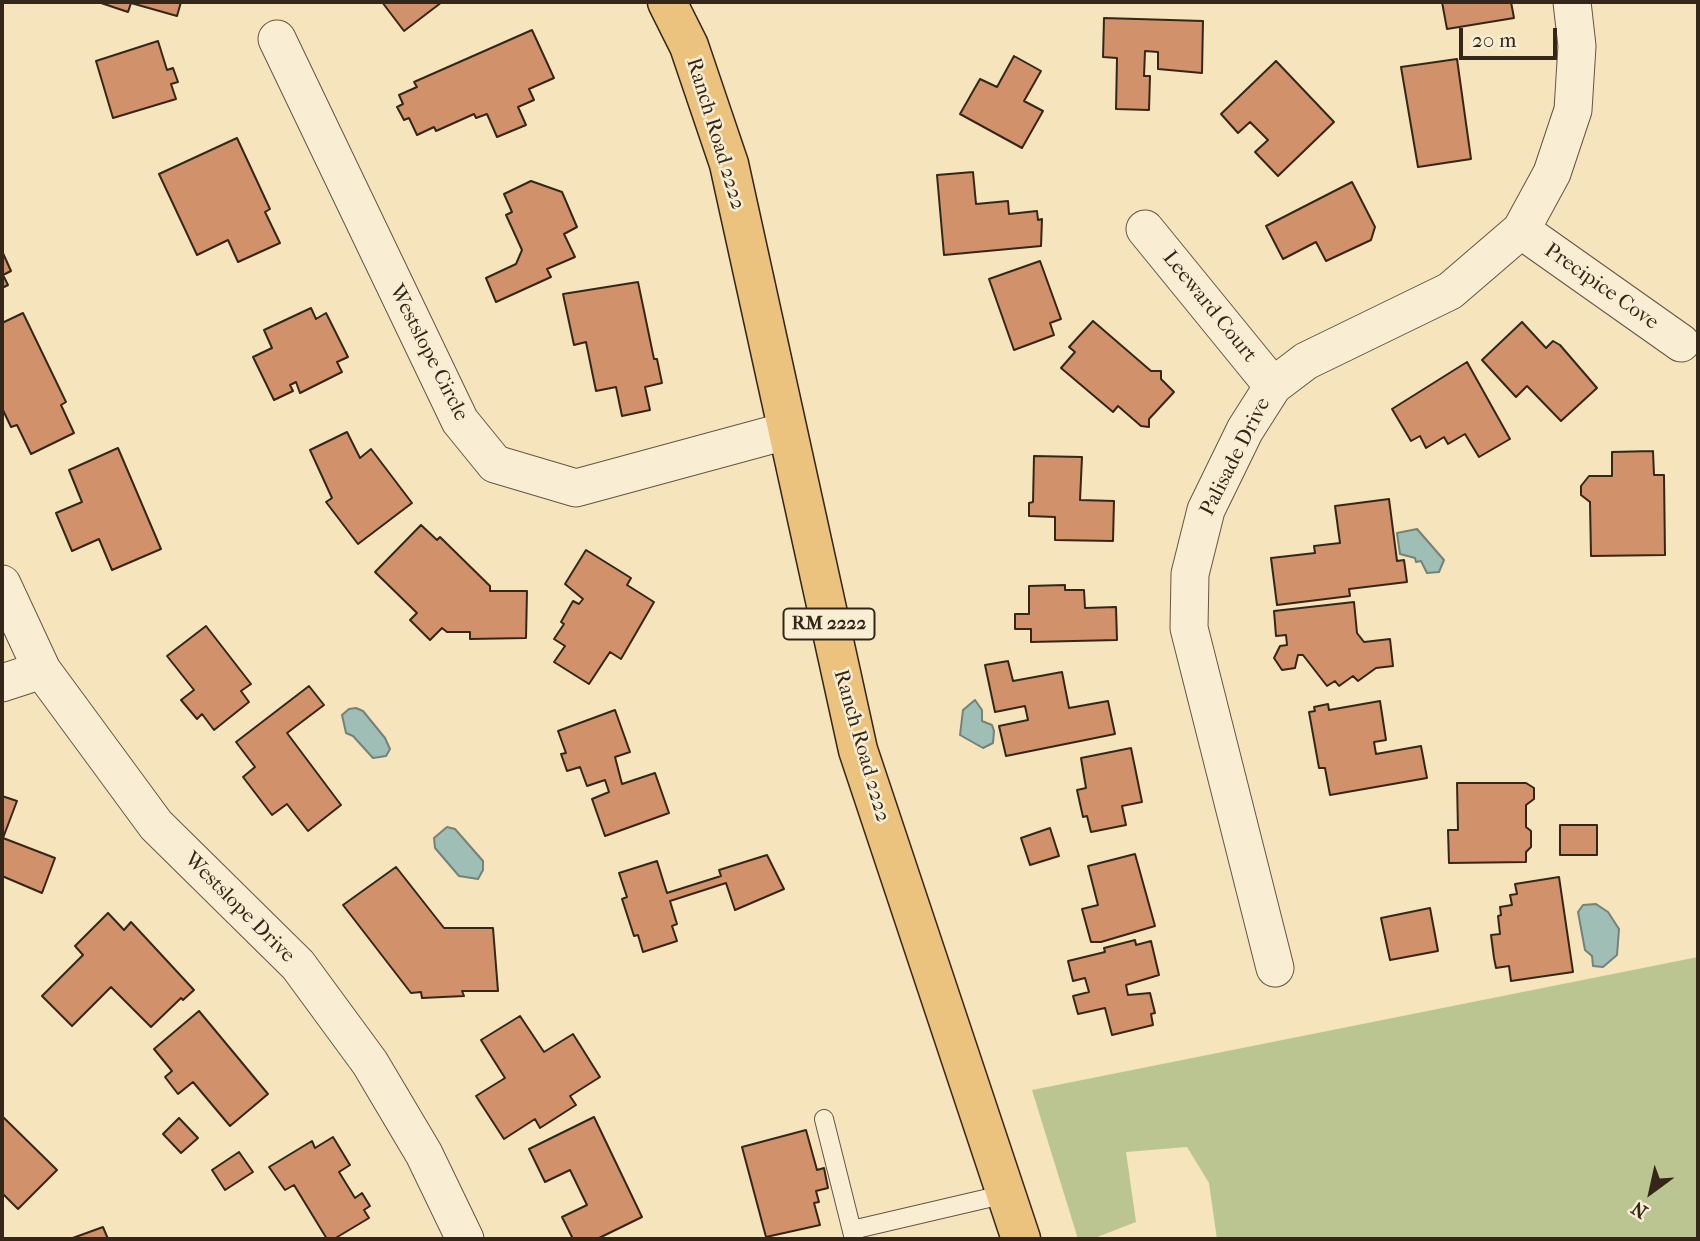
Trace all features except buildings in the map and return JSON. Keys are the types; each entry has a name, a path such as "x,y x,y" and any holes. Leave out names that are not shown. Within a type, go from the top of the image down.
{"main road":[{"name":"Ranch Road 2222","path":"667,2 689,46 729,164 858,750 1021,1239"}],"street":[{"name":"Palisade Drive","path":"1275,968 1189,628 1190,574 1206,510 1245,430 1273,386 1306,361 1450,291 1521,230 1552,173 1573,110 1577,46 1572,2"},
{"name":"Westslope Circle","path":"277,39 454,410 495,464 576,488 786,431"},
{"name":"Leeward Court","path":"1145,229 1273,386"},
{"name":"Precipice Cove","path":"1521,230 1681,343"},
{"name":"Westslope Drive","path":"2,584 42,670 156,825 306,976 370,1063 424,1154 465,1239"},
{"path":"2,683 42,670"}],"lane":[{"path":"824,1119 853,1235 1006,1194"}],"green space":[{"path":"1698,957 1698,1239 1217,1239 1209,1183 1187,1147 1126,1152 1136,1222 1092,1239 1078,1239 1032,1090"}],"water":[{"path":"1417,529 1444,560 1439,572 1427,573 1421,561 1416,562 1415,558 1400,554 1397,533"},
{"path":"975,700 982,710 982,721 992,725 994,731 993,743 983,748 960,735 963,710"},
{"path":"349,709 363,711 385,738 390,749 386,756 373,758 353,736 346,733 342,715"},
{"path":"447,827 455,829 483,861 483,870 478,879 459,876 435,848 434,838"},
{"path":"1596,904 1608,912 1619,929 1617,955 1603,967 1593,966 1592,956 1585,950 1578,912 1583,905"}]}
